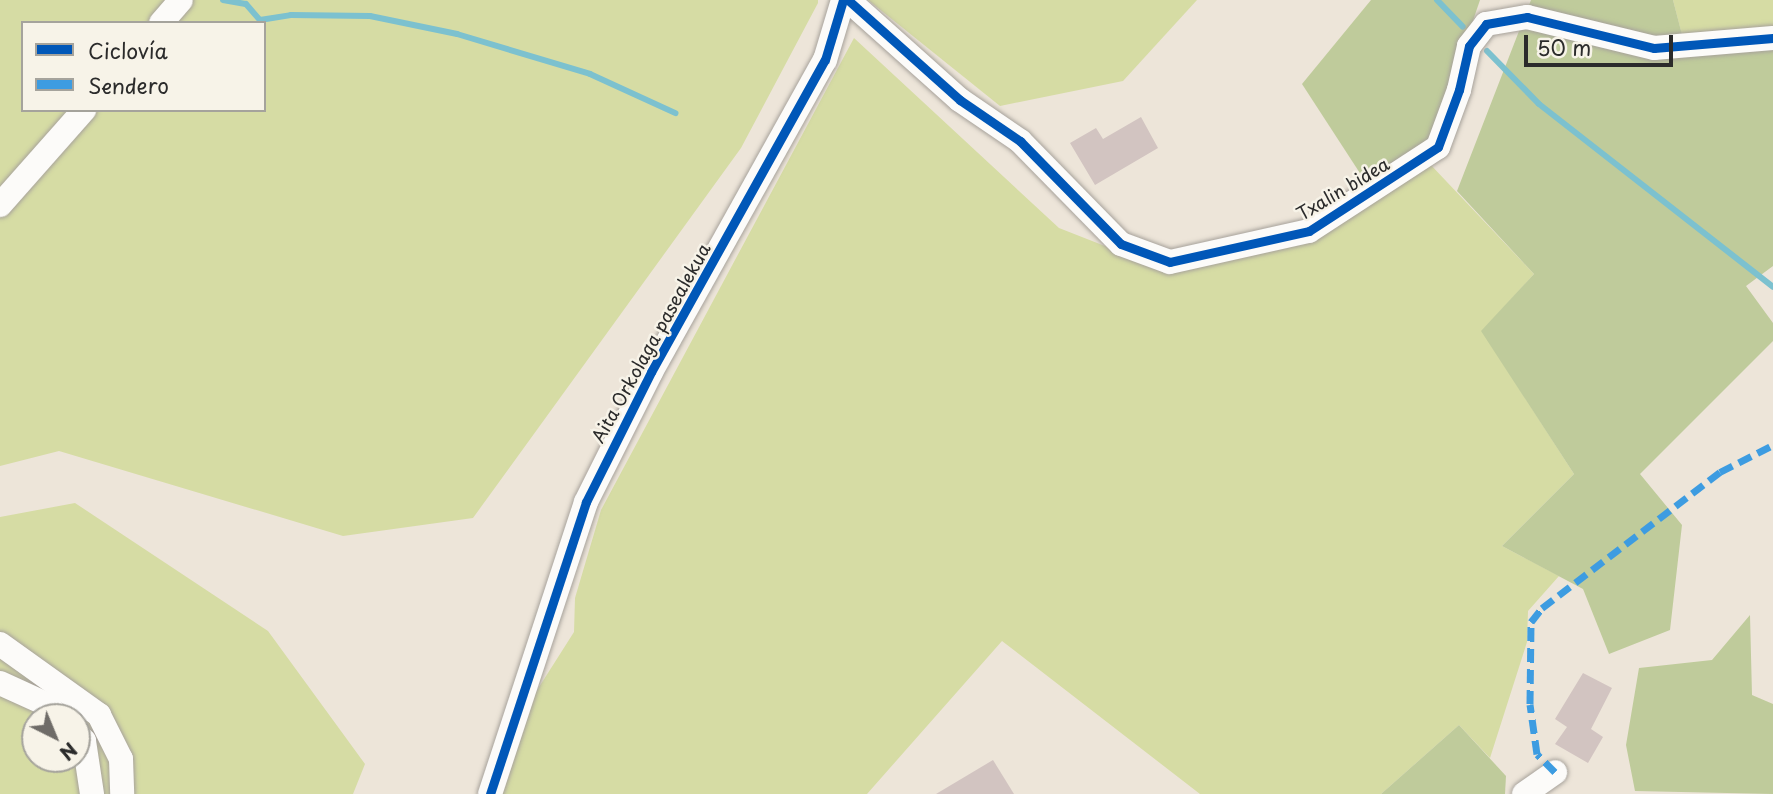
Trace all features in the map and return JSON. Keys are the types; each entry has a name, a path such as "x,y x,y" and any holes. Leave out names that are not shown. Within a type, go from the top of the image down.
{"street":[{"path":"163,21 181,0"},
{"name":"Txalin bidea","path":"846,0 960,100 1020,141 1121,244 1170,262 1309,231 1438,148 1460,90 1469,47 1486,24 1527,17 1654,48 1773,38"},
{"name":"Aita Orkolaga pasealekua","path":"490,794 586,502 652,372 825,60 846,0"},
{"path":"0,205 82,112"},
{"path":"0,644 99,715 121,759 122,794"},
{"path":"0,682 44,703"},
{"path":"91,772 94,785 92,794"},
{"path":"1524,794 1555,772"}],"green space":[{"path":"0,0 818,0 741,148 473,518 343,536 59,451 0,466"},
{"path":"868,0 1197,0 1123,81 1000,106"},
{"path":"1371,0 1480,0 1434,135 1367,184 1302,84"},
{"path":"1531,0 1673,0 1687,54 1773,45 1773,266 1746,286 1773,323 1773,341 1640,474 1682,525 1670,630 1609,654 1583,589 1502,546 1574,474 1481,331 1534,274 1457,191"},
{"path":"1673,0 1773,0 1773,27 1683,39"},
{"path":"854,38 1059,228 1115,250 1230,260 1429,163 1534,274 1482,331 1574,474 1502,546 1559,576 1528,611 1527,642 1490,758 1459,725 1381,794 1200,794 1002,641 867,794 498,794 520,717 574,632 575,598 601,510"},
{"path":"75,503 268,631 365,764 353,794 0,794 0,517"},
{"path":"1750,615 1752,695 1773,704 1773,794 1635,791 1626,745 1639,668 1712,660"},
{"path":"1459,725 1506,776 1505,794 1381,794"}],"building":[{"path":"1141,117 1158,148 1095,185 1070,143 1096,128 1103,139"},
{"path":"1583,673 1612,688 1591,729 1603,737 1588,763 1555,744 1567,727 1555,719"},
{"path":"993,760 1014,794 936,794"}],"waterway":[{"path":"223,0 246,4 260,20 291,15 370,16 457,34 590,74 675,113"},
{"path":"1437,0 1463,27"},
{"path":"1487,51 1539,104 1773,287"}],"marked path":[{"path":"1555,772 1537,754 1530,704 1531,622 1542,608 1720,472 1773,445"}],"cycle path":[{"path":"490,794 586,502 651,372 825,60 843,0"},
{"path":"848,0 960,100 1020,141 1121,244 1170,262 1309,231 1438,147 1459,90 1469,46 1486,24 1527,17 1654,48 1773,38"}]}
